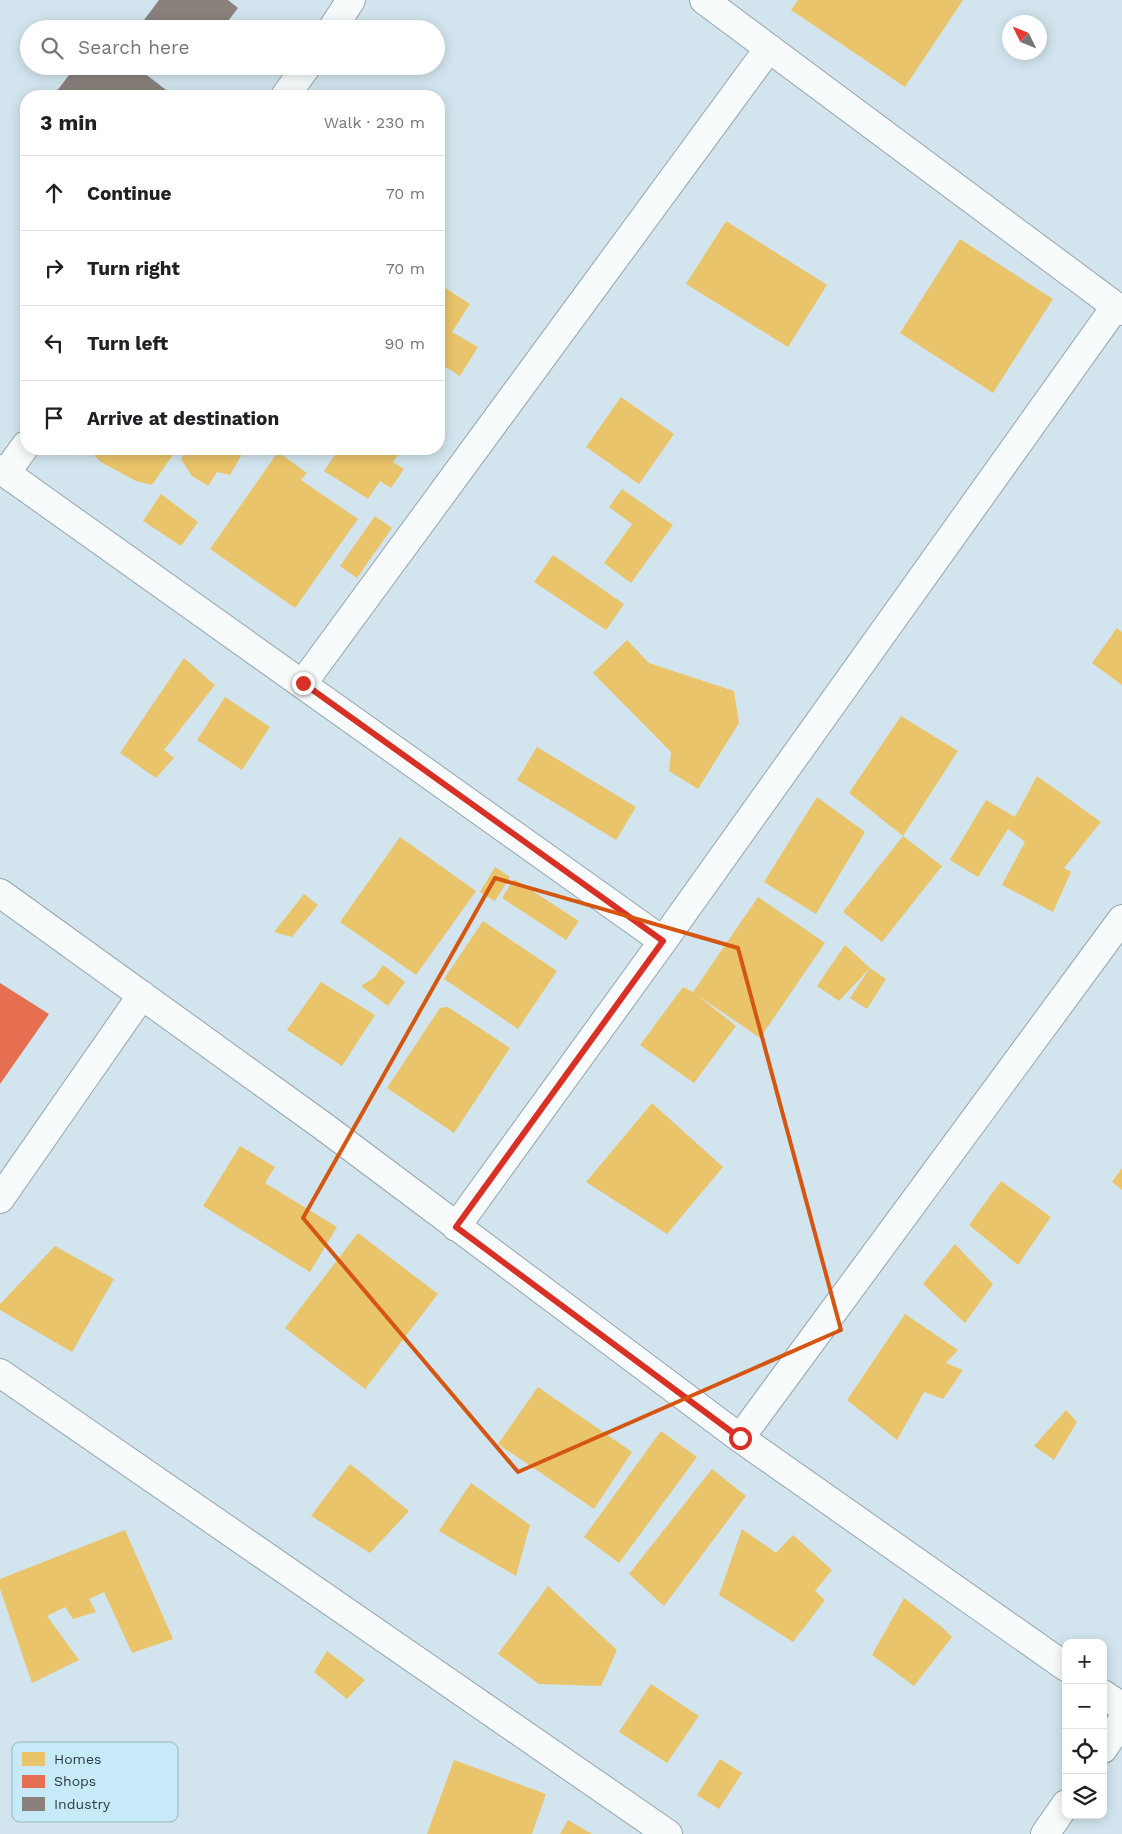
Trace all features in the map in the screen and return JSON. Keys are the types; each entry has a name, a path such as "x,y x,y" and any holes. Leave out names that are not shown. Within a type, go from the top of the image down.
{"street":[{"path":"338,20 351,0"},
{"path":"456,1227 1119,308 704,0"},
{"path":"303,683 769,48"},
{"path":"289,90 300,75"},
{"path":"20,452 3,471 663,941"},
{"path":"0,893 323,1126 740,1438 1062,1664"},
{"path":"740,1438 1122,919"},
{"path":"0,1199 142,995"},
{"path":"0,1373 668,1834"},
{"path":"1107,1697 1122,1707"},
{"path":"1107,1743 1122,1721"},
{"path":"1046,1834 1062,1810"}],"highlighted area":[{"path":"495,878 738,948 841,1330 518,1472 303,1218"}],"building: Homes":[{"path":"798,0 963,0 905,87 791,10"},
{"path":"726,221 827,285 788,347 686,284"},
{"path":"960,239 1053,299 993,393 900,333"},
{"path":"445,288 470,304 452,332 478,347 460,376 446,367 445,369"},
{"path":"621,397 674,434 639,484 586,447"},
{"path":"94,455 173,455 152,485 136,481 101,462"},
{"path":"183,455 242,455 230,475 217,472 208,486 192,476 181,459"},
{"path":"276,455 282,455 307,473 301,480 358,519 295,608 210,549"},
{"path":"335,455 398,455 393,462 404,469 391,488 380,481 368,499 324,471"},
{"path":"622,489 673,525 631,583 604,563 632,524 609,507"},
{"path":"161,494 198,522 181,546 143,521"},
{"path":"375,516 392,528 357,578 340,566"},
{"path":"553,555 624,604 606,630 534,582"},
{"path":"1117,628 1122,632 1122,685 1092,663"},
{"path":"627,640 649,663 734,691 739,723 698,789 669,771 671,752 593,673"},
{"path":"184,658 215,685 164,750 174,758 156,778 120,753"},
{"path":"225,697 270,727 242,770 197,740"},
{"path":"901,716 958,751 903,836 849,793"},
{"path":"537,747 636,807 616,840 517,780"},
{"path":"1037,776 1101,822 1064,868 1071,872 1053,912 1002,885 1025,842 1008,829 978,877 950,860 986,800 1015,817"},
{"path":"817,797 865,832 816,914 764,882"},
{"path":"903,836 942,866 882,942 843,912"},
{"path":"400,837 476,891 416,975 340,922"},
{"path":"495,867 510,877 495,901 480,892"},
{"path":"514,879 579,921 566,940 502,898"},
{"path":"304,894 318,905 292,937 274,932"},
{"path":"758,897 825,943 760,1038 697,995 736,1026 694,1083 640,1045 683,987 693,992"},
{"path":"483,921 557,971 518,1029 444,979"},
{"path":"845,945 870,968 839,1001 817,986"},
{"path":"383,965 405,982 388,1006 361,986 374,978"},
{"path":"870,968 886,979 867,1009 850,998"},
{"path":"321,982 375,1015 342,1066 287,1030"},
{"path":"448,1007 510,1048 454,1133 387,1088 440,1008"},
{"path":"652,1103 723,1167 667,1234 586,1182"},
{"path":"240,1146 275,1167 265,1183 337,1227 310,1272 203,1206"},
{"path":"1122,1168 1122,1190 1112,1182"},
{"path":"1001,1181 1051,1217 1018,1265 969,1225"},
{"path":"358,1233 438,1294 365,1389 285,1328"},
{"path":"955,1244 993,1284 965,1323 923,1284"},
{"path":"55,1246 114,1279 72,1352 0,1310 0,1304"},
{"path":"905,1314 958,1350 946,1363 963,1370 943,1399 924,1392 897,1440 847,1400"},
{"path":"538,1387 632,1452 594,1509 498,1444"},
{"path":"1066,1410 1077,1422 1054,1460 1034,1446"},
{"path":"661,1431 697,1457 619,1563 584,1537"},
{"path":"350,1464 409,1511 370,1553 311,1516"},
{"path":"712,1469 746,1496 664,1606 629,1574"},
{"path":"471,1483 530,1525 516,1576 439,1531"},
{"path":"742,1529 776,1553 793,1535 832,1570 815,1591 825,1600 793,1642 719,1595"},
{"path":"125,1530 173,1639 132,1653 104,1592 89,1599 96,1612 73,1619 65,1607 47,1616 79,1660 32,1683 0,1589 0,1579"},
{"path":"548,1586 617,1650 601,1686 539,1684 498,1654"},
{"path":"904,1598 952,1637 914,1686 872,1655"},
{"path":"327,1651 365,1680 347,1699 314,1672"},
{"path":"651,1684 699,1716 667,1763 619,1732"},
{"path":"720,1759 742,1773 719,1809 697,1795"},
{"path":"454,1760 546,1794 532,1834 427,1834"},
{"path":"568,1820 592,1834 560,1834"}],"building: Shops":[{"path":"0,983 49,1014 0,1084"}],"building: Industry":[{"path":"159,0 228,0 238,8 229,20 144,20"},
{"path":"69,75 147,75 166,90 58,90"}],"route":[{"path":"303,683 663,941 456,1227 740,1438"}]}
